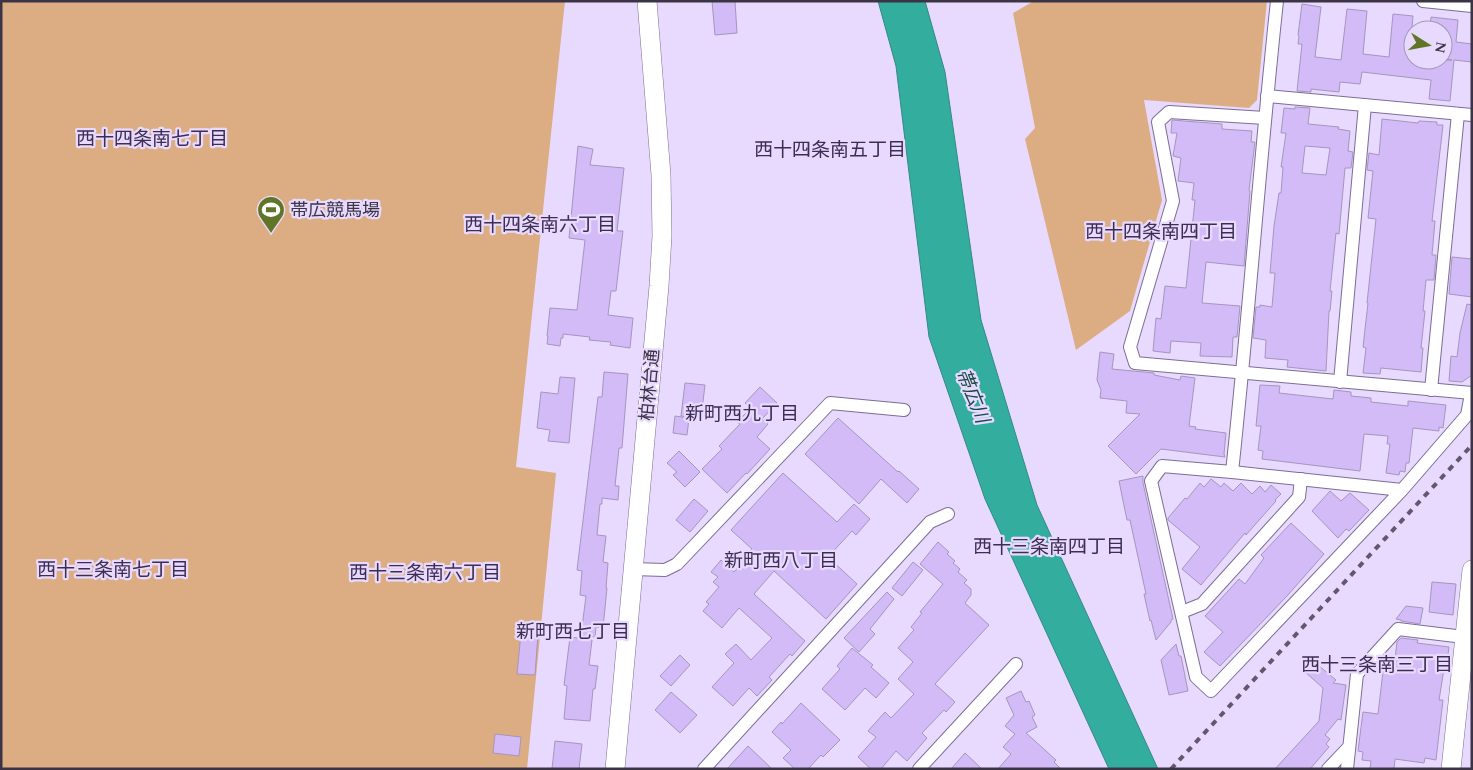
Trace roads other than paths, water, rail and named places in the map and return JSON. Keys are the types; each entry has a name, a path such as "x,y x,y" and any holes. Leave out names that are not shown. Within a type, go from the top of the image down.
{"street":[{"name":"柏林台通","path":"615,769 662,236 661,175 647,1"},
{"path":"1232,472 1243,372 1267,96 1278,1"},
{"path":"1423,1 1472,6"},
{"path":"1267,96 1472,115"},
{"path":"1340,382 1365,105"},
{"path":"1266,118 1169,112 1158,122 1173,201 1130,347 1135,363 1471,394 1467,415 1402,490 1211,691 1196,677 1151,481 1162,466 1402,490"},
{"path":"1432,390 1458,114"},
{"path":"632,569 665,570 676,564 830,403 904,410"},
{"path":"1182,612 1202,604 1293,504 1299,496 1301,479"},
{"path":"704,769 930,522 948,514"},
{"path":"1451,769 1468,637 1472,570"},
{"path":"1346,769 1357,674 1398,629 1468,637"},
{"path":"919,769 1016,664"},
{"path":"1328,769 1349,747"}],"water":[{"name":"帯広川","path":"878,1 925,1 945,72 981,320 1037,505 1158,769 1109,769 985,499 929,337 896,66"}],"railway":[{"path":"1171,769 1472,445"}],"place":[{"name":"帯広競馬場","path":"271,234"}],"district":[{"name":"西十四条南七丁目","path":"152,139"},
{"name":"西十四条南五丁目","path":"830,150"},
{"name":"西十四条南六丁目","path":"540,225"},
{"name":"西十四条南四丁目","path":"1161,232"},
{"name":"新町西九丁目","path":"742,414"},
{"name":"西十三条南四丁目","path":"1049,547"},
{"name":"新町西八丁目","path":"781,561"},
{"name":"西十三条南七丁目","path":"113,570"},
{"name":"西十三条南六丁目","path":"425,573"},
{"name":"新町西七丁目","path":"573,632"},
{"name":"西十三条南三丁目","path":"1377,665"}]}
